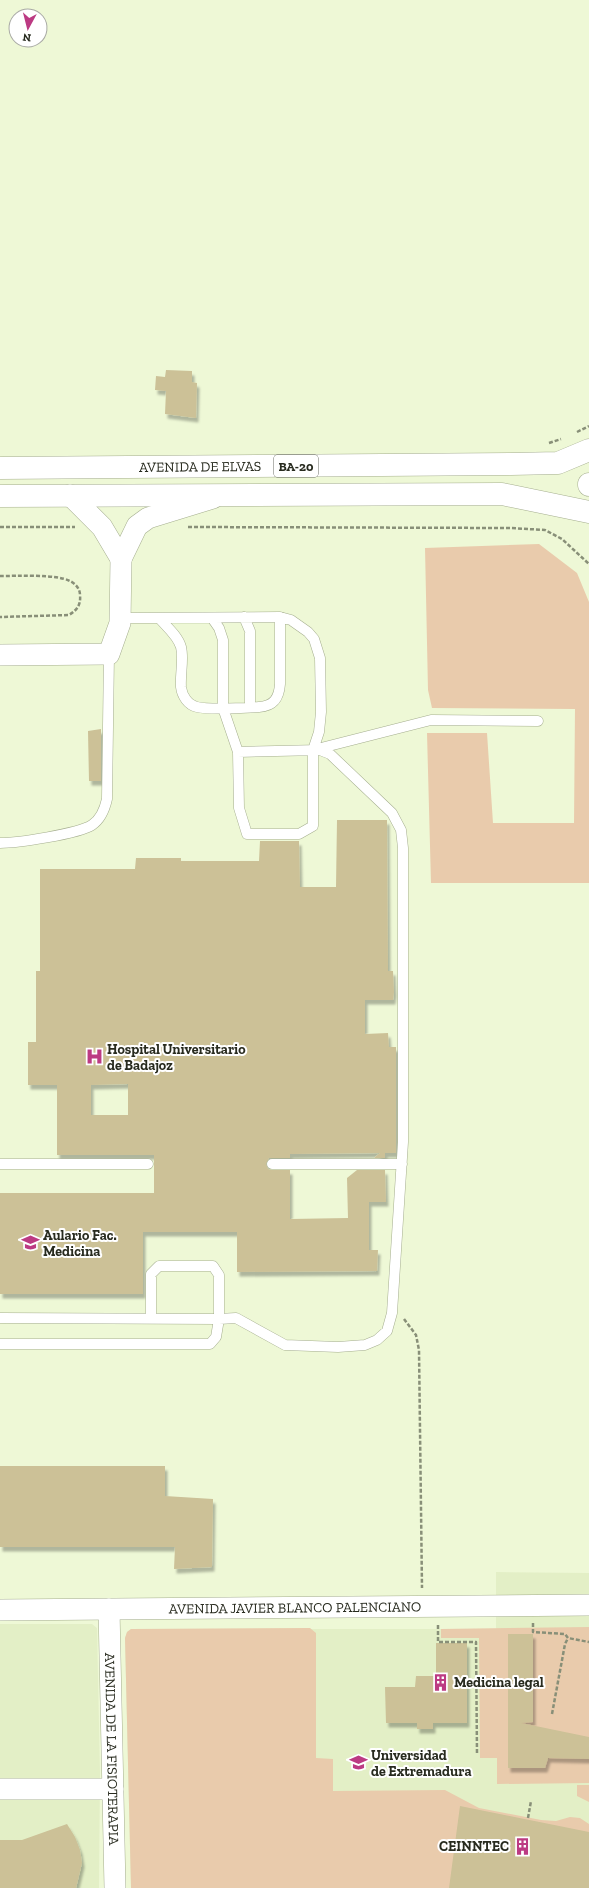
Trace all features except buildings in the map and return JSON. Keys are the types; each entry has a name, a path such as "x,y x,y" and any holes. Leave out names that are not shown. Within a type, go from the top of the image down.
{"highway":[{"name":"AVENIDA DE ELVAS","path":"0,468 558,463 589,450"},
{"name":"AVENIDA DE ELVAS","path":"0,496 502,494 589,512"}],"street":[{"path":"0,655 109,654 120,623 121,559 102,527 70,495"},
{"name":"AVENIDA DE ELVAS","path":"121,559 137,526 148,518 222,495"},
{"name":"AVENIDA JAVIER BLANCO PALENCIANO","path":"0,1610 589,1605"},
{"name":"AVENIDA DE LA FISIOTERAPIA","path":"108,1609 114,1789 115,1888"},
{"path":"0,1789 114,1789"}],"lane":[{"path":"159,618 174,635 181,647 181,689 186,700 197,707 250,708 267,706 276,700 280,693 280,617"},
{"path":"120,618 280,617 301,625 314,639 318,649 321,672 321,712 319,732 313,750 313,826 299,834 247,834 239,808 238,752 223,708 223,640 219,628 212,618"},
{"path":"244,618 250,631 250,708"},
{"path":"0,843 77,832 93,825 104,812 107,798 109,654"},
{"path":"313,750 431,720 538,721"},
{"path":"0,1318 236,1318 285,1345 338,1347 365,1345 377,1340 387,1330 392,1313 402,1164 403,848 401,830 392,813 330,754 320,750 238,752"},
{"path":"0,1164 148,1164"},
{"path":"272,1164 402,1164"},
{"path":"0,1344 210,1344 216,1337 219,1319 219,1275 212,1266 159,1266 152,1274 151,1318"}],"path":[{"path":"0,527 102,527"},
{"path":"185,527 510,528 545,530 562,539 589,564"},
{"path":"0,576 58,578 70,580 77,585 81,602 77,610 69,615 0,617"},
{"path":"403,1314 404,1319 416,1335 419,1350 422,1590"},
{"path":"532,1606 533,1632 565,1634 568,1638 589,1642"},
{"path":"438,1607 438,1642 476,1642 477,1754"},
{"path":"552,1714 565,1644 568,1638"},
{"path":"528,1818 531,1801"}],"shaded area":[{"path":"539,544 577,573 589,602 589,883 431,883 427,733 487,733 493,823 574,823 575,709 432,708 428,690 425,548"},
{"name":"Universidad de Extremadura","path":"496,1572 589,1573 589,1888 131,1888 125,1638 127,1632 131,1629 496,1629"},
{"path":"0,1624 92,1624 97,1628 100,1773 99,1888 0,1888"},
{"path":"589,1627 589,1783 497,1784 497,1758 480,1758 479,1638 441,1638 441,1629"},
{"path":"310,1628 316,1633 316,1758 333,1759 333,1791 445,1790 479,1808 541,1820 556,1821 570,1817 580,1818 589,1824 589,1888 131,1888 125,1638 127,1632 131,1629"},
{"path":"577,1785 589,1785 589,1802 577,1796"}],"place":[{"name":"Hospital Universitario de Badajoz","path":"94,1057"},
{"name":"Aulario Fac. Medicina","path":"30,1243"},
{"name":"Medicina legal","path":"441,1682"},
{"name":"Universidad de Extremadura","path":"358,1763"},
{"name":"CEINNTEC","path":"522,1846"}]}
